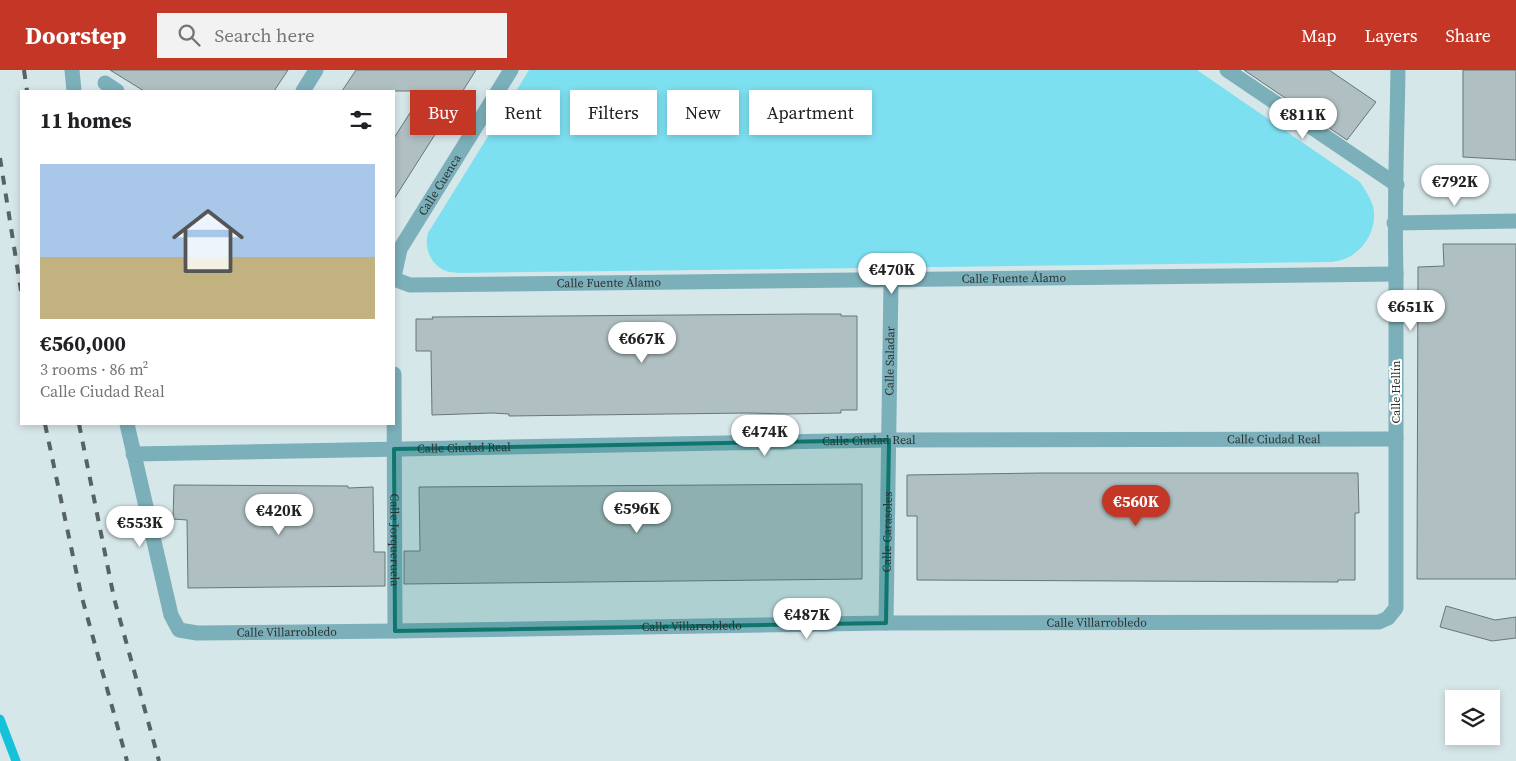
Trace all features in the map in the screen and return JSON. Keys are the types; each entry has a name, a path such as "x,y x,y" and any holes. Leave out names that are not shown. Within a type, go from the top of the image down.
{"street":[{"path":"72,70 74,90"},
{"path":"304,90 316,70"},
{"name":"Calle Cuenca","path":"395,273 400,248 511,70"},
{"path":"1227,70 1397,185"},
{"name":"Calle Hellín","path":"1397,594 1396,274 1394,223 1397,185 1398,70"},
{"path":"1394,223 1516,221"},
{"name":"Calle Fuente Álamo","path":"395,278 410,285 1396,274"},
{"name":"Calle Saladar","path":"888,440 891,280"},
{"path":"127,425 133,454"},
{"name":"Calle Jorqueruela","path":"394,425 395,631"},
{"name":"Calle Ciudad Real","path":"133,454 888,440 1396,439"},
{"name":"Calle Carasoles","path":"886,623 888,440"},
{"name":"Calle Villarrobledo","path":"133,454 171,615 179,630 197,633 886,623 1379,622 1388,618 1396,608 1397,594"}],"highlighted area":[{"path":"889,440 886,623 395,631 394,449"}],"shaded area":[{"path":"529,70 1197,70 1360,182 1373,206 1374,221 1369,236 1360,249 1347,258 1332,262 447,272 440,268 429,255 428,233 489,135 560,135 560,90 517,90"}],"building":[{"path":"110,70 288,70 275,90 142,90"},
{"path":"356,70 476,70 463,90 343,90"},
{"path":"1244,70 1329,70 1376,102 1347,140"},
{"path":"1463,70 1516,70 1516,160 1463,157"},
{"path":"410,113 410,135 435,135 395,197 395,136"},
{"path":"1443,244 1516,244 1516,579 1417,579 1418,267 1444,266"},
{"path":"841,314 841,316 857,316 857,410 841,410 841,413 509,416 509,414 492,413 432,415 431,351 416,351 416,319 433,319 432,317"},
{"path":"1358,473 1359,513 1355,513 1355,580 1338,580 1338,582 917,580 917,516 907,516 907,475"},
{"path":"862,484 862,579 404,584 404,551 420,551 419,487"},
{"path":"174,485 373,487 374,552 385,552 385,586 188,588 187,520 173,519"},
{"path":"1446,606 1495,620 1516,617 1516,638 1492,641 1440,627"}],"waterway":[{"path":"0,719 16,761"}],"railway":[{"path":"24,70 27,90"},
{"path":"0,158 20,285"},
{"path":"45,425 81,594 127,761"},
{"path":"79,425 114,598 159,761"}]}
